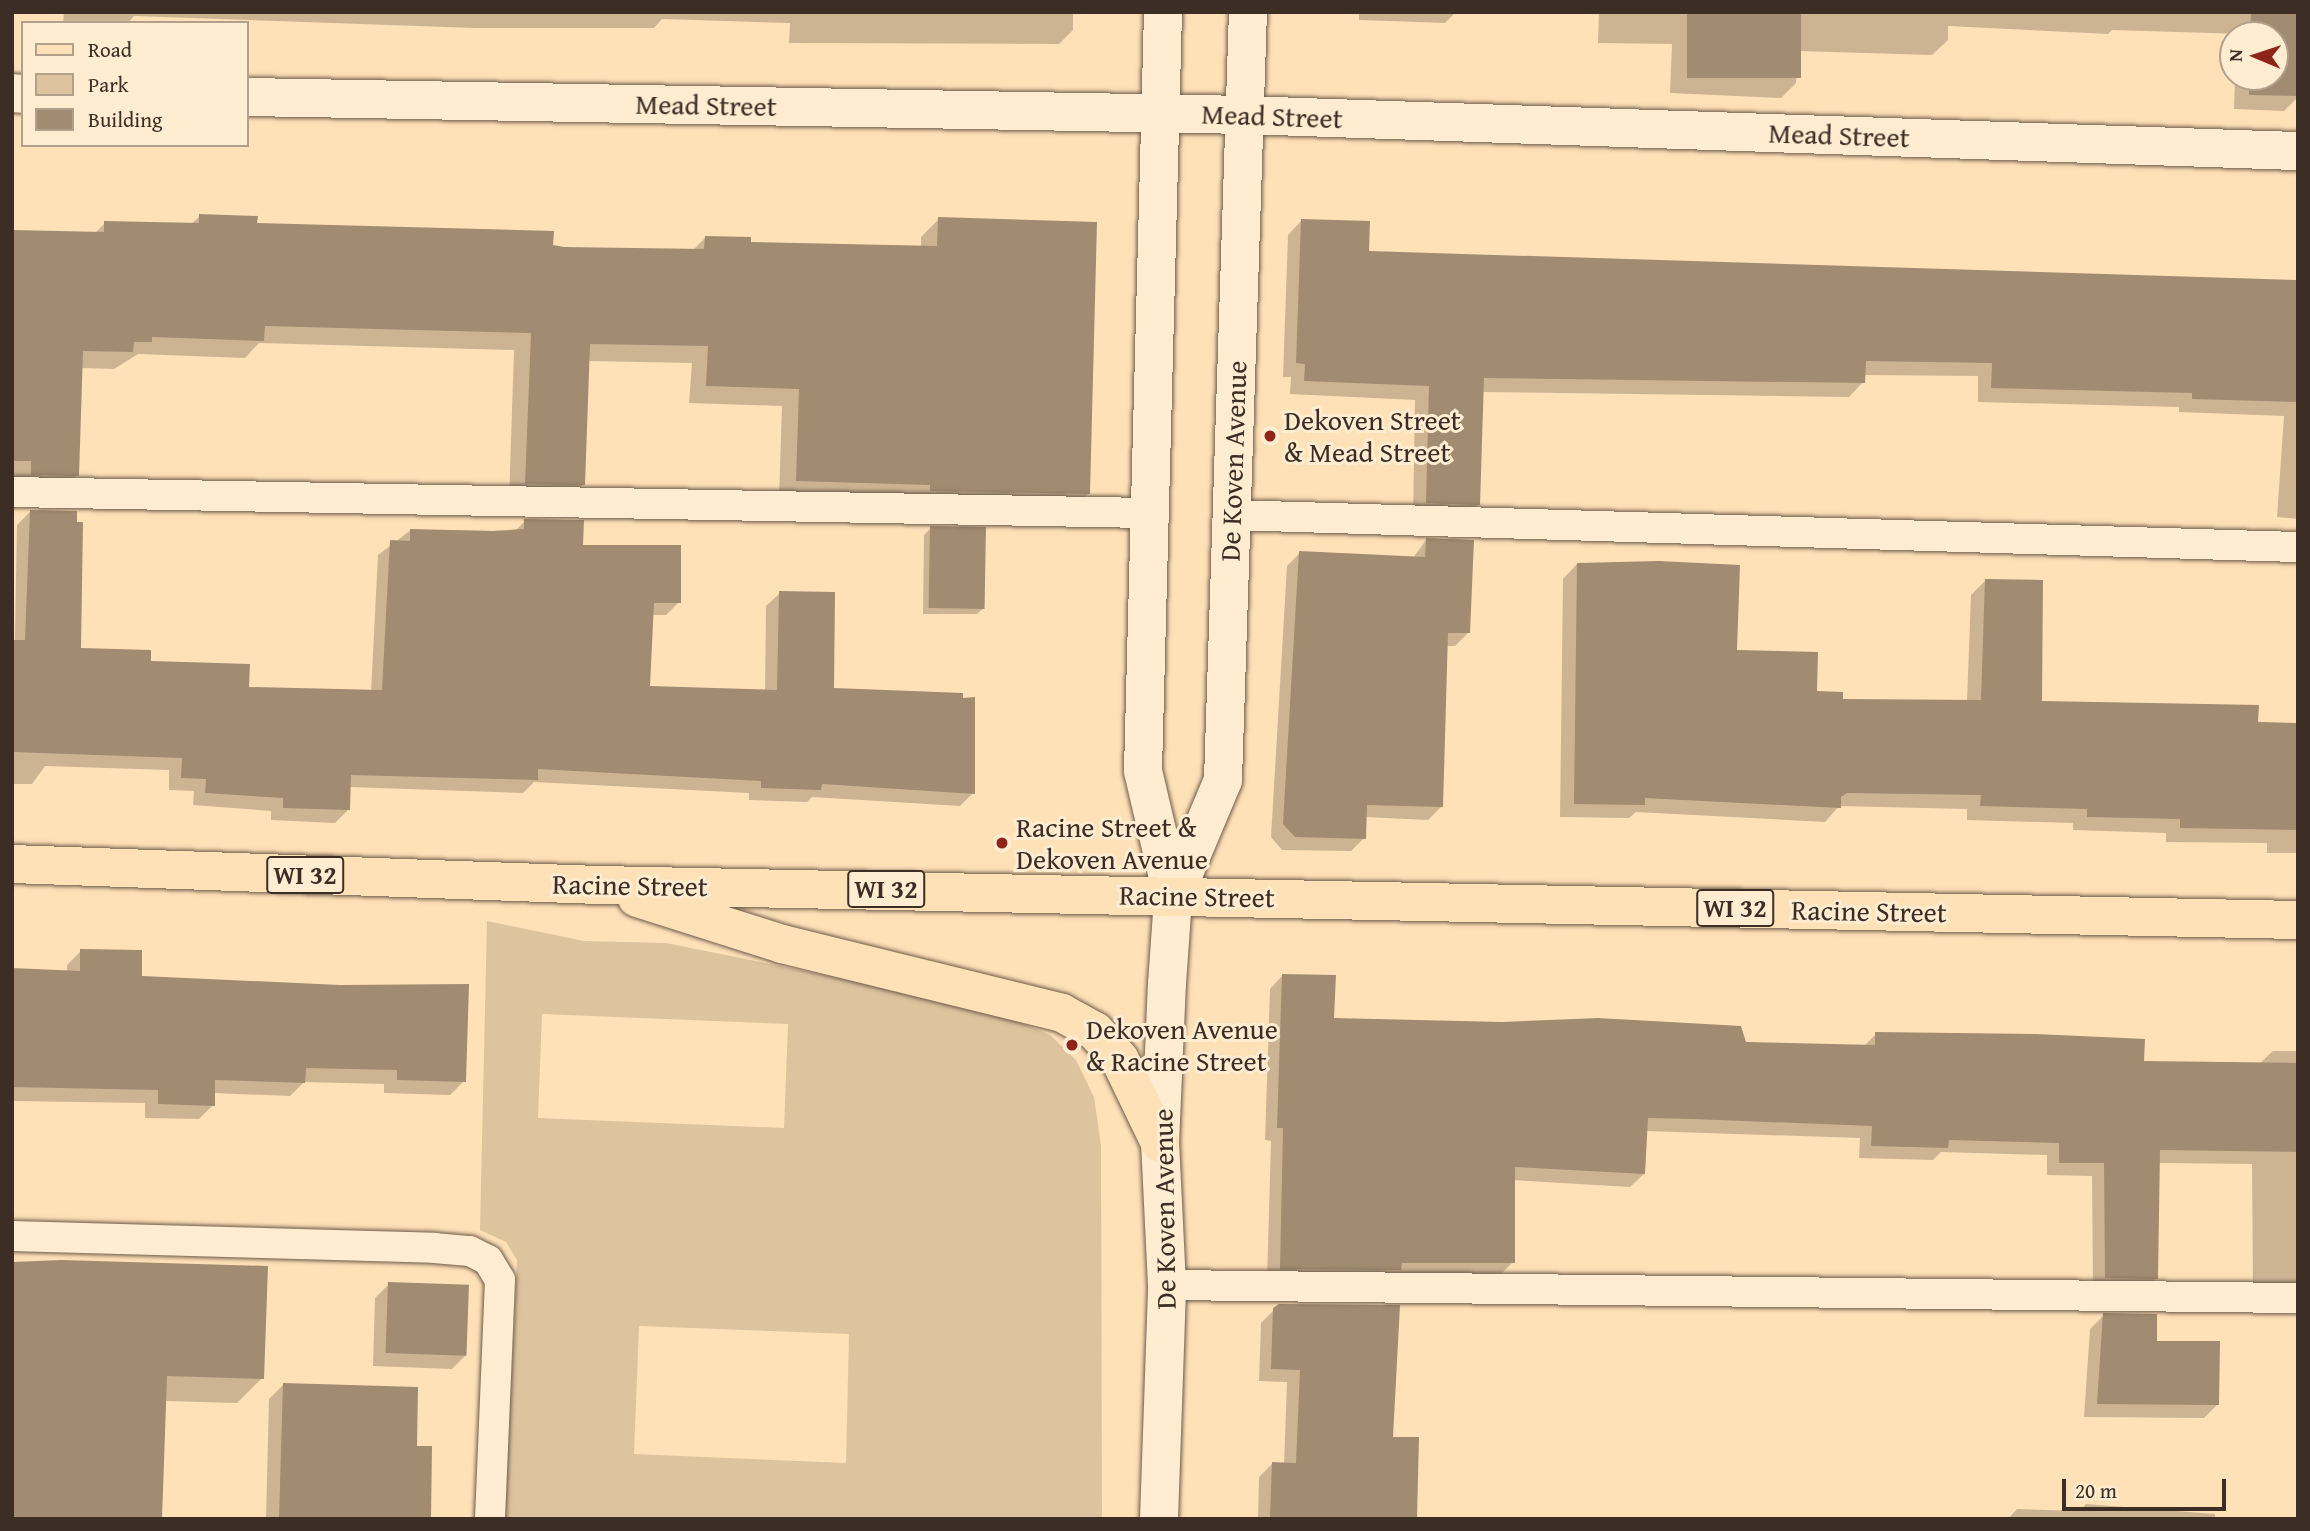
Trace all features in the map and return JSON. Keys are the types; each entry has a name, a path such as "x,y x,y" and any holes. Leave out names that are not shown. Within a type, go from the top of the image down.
{"main road":[{"name":"Racine Street","path":"12,864 599,885 1073,892 1173,899 1285,898 2298,920"},
{"path":"599,885 782,944 1062,1013 1095,1031 1120,1060 1160,1143"}],"street":[{"name":"De Koven Avenue","path":"1159,1519 1167,1285 1160,1143 1173,899 1143,771 1152,513 1163,12"},
{"name":"De Koven Avenue","path":"1173,899 1223,780 1248,12"},
{"name":"Mead Street","path":"248,97 1244,115 2298,151"}],"lane":[{"path":"12,492 1152,513"},
{"path":"1231,515 2298,547"},
{"path":"12,1236 434,1248 470,1251 488,1260 500,1280 490,1519"},
{"path":"1167,1285 2298,1298"}],"green space":[{"path":"487,921 584,941 666,943 987,1008 1050,1035 1076,1060 1094,1097 1101,1146 1102,1519 505,1519 517,1260 506,1242 480,1230","holes":["542,1014 788,1024 784,1128 538,1118","639,1326 849,1334 846,1463 634,1454"]}],"building":[{"path":"1687,12 1801,12 1801,78 1687,78"},
{"path":"2251,12 2298,12 2298,96 2249,95 2249,91 2289,91 2289,21 2251,21"},
{"path":"199,214 258,216 257,223 554,231 553,245 564,247 704,249 705,236 751,237 751,242 937,246 938,217 1097,222 1090,494 930,491 930,485 796,481 799,389 706,386 708,346 590,344 585,485 525,484 531,333 265,326 264,341 152,337 152,342 134,342 133,352 83,351 79,476 31,475 31,461 12,461 12,230 104,232 104,221 199,223"},
{"path":"1301,219 1370,221 1369,251 2298,280 2298,402 2192,399 2192,393 1991,388 1992,363 1866,361 1865,383 1484,378 1480,505 1426,503 1429,386 1304,381 1305,364 1296,363"},
{"path":"30,510 77,511 77,522 83,522 81,648 151,650 151,661 250,664 249,687 382,690 390,540 410,541 410,529 492,531 524,529 524,519 584,520 583,545 681,545 681,603 654,603 650,686 777,690 779,591 835,592 834,688 963,693 963,698 975,697 975,794 822,784 821,790 761,788 761,781 538,769 538,780 351,775 350,810 283,808 283,798 205,793 206,779 181,778 182,758 12,752 12,640 25,640"},
{"path":"930,526 986,527 985,609 929,608"},
{"path":"1426,538 1474,540 1470,633 1448,633 1443,807 1367,805 1366,839 1295,837 1283,824 1299,551 1425,557"},
{"path":"1659,561 1740,565 1737,650 1818,652 1817,691 1843,692 1843,699 1981,700 1985,579 2043,580 2042,701 2259,705 2258,722 2298,723 2298,830 2180,828 2180,819 2087,817 2087,809 1980,806 1981,795 1847,793 1841,797 1841,808 1645,798 1645,805 1574,804 1577,563"},
{"path":"80,949 142,950 142,976 340,985 469,984 466,1082 397,1080 397,1070 306,1068 305,1083 215,1080 215,1106 158,1104 158,1090 12,1087 12,968 80,971"},
{"path":"1282,974 1336,975 1334,1018 1502,1022 1598,1018 1741,1026 1746,1042 1875,1045 1875,1032 2036,1034 2145,1039 2144,1061 2298,1063 2298,1152 2160,1150 2158,1279 2105,1278 2104,1163 2059,1163 2059,1143 1949,1140 1948,1148 1871,1146 1872,1126 1648,1118 1645,1174 1515,1167 1515,1263 1402,1263 1401,1270 1280,1269 1283,1128 1277,1128"},
{"path":"61,1260 268,1266 264,1379 167,1376 162,1519 12,1519 12,1262"},
{"path":"388,1282 469,1285 466,1356 386,1353"},
{"path":"1279,1304 1400,1305 1393,1437 1419,1437 1417,1519 1270,1519 1272,1462 1296,1463 1300,1370 1271,1369 1273,1308"},
{"path":"2103,1313 2157,1314 2157,1341 2220,1341 2219,1405 2097,1404"},
{"path":"283,1383 418,1387 417,1446 432,1446 431,1519 279,1519"}],"place":[{"name":"Dekoven Street & Mead Street","path":"1270,436"},
{"name":"Racine Street & Dekoven Avenue","path":"1002,843"},
{"name":"Dekoven Avenue & Racine Street","path":"1072,1045"}]}
